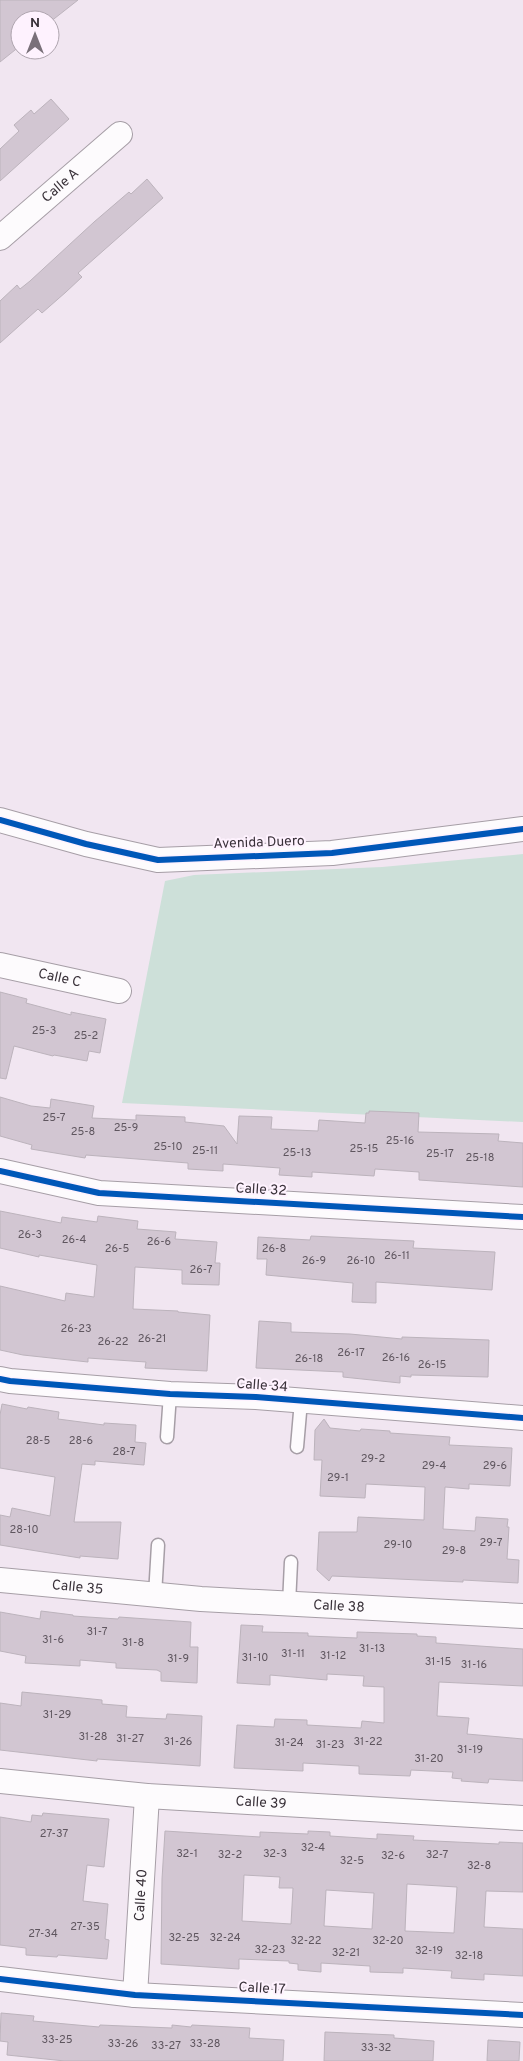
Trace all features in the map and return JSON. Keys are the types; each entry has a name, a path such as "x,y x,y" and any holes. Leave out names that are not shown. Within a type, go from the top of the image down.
{"street":[{"name":"Calle A","path":"0,238 120,134"},
{"name":"Avenida Duero","path":"0,820 86,844 158,860 332,853 523,829"},
{"name":"Calle C","path":"0,964 119,991"},
{"name":"Calle 32","path":"0,1171 99,1193 523,1217"},
{"name":"Calle 34","path":"0,1379 170,1394 256,1397 523,1418"},
{"name":"Calle 35","path":"0,1580 155,1595"},
{"name":"Calle 38","path":"155,1595 523,1616"},
{"name":"Calle 39","path":"0,1781 147,1796 523,1818"},
{"name":"Calle 40","path":"135,1995 147,1796"},
{"name":"Calle 17","path":"0,1979 135,1995 523,2015"}],"lane":[{"path":"167,1437 170,1394"},
{"path":"297,1447 301,1401"},
{"path":"155,1595 158,1545"},
{"path":"289,1604 291,1562"}],"shaded area":[{"path":"523,854 523,1122 122,1103 165,881 194,875 382,867"}],"building":[{"path":"0,0 78,0 60,14 60,10 10,10 10,54 0,62"},
{"path":"51,99 69,119 0,181 0,149 19,131 14,125 31,110 34,114"},
{"path":"147,179 163,198 78,273 82,277 66,292 42,313 38,309 0,343 0,301 17,285 20,289 30,281 94,222 129,192 131,194"},
{"path":"0,992 27,999 26,1003 71,1015 71,1012 106,1019 100,1053 89,1051 87,1061 53,1056 14,1046 6,1079 0,1078"},
{"path":"0,1097 31,1106 50,1108 51,1099 94,1106 92,1118 136,1120 136,1115 185,1117 185,1122 224,1126 237,1144 239,1116 272,1117 271,1129 318,1131 319,1120 365,1123 366,1113 369,1113 369,1111 419,1113 418,1132 499,1134 498,1141 523,1143 523,1187 419,1180 419,1172 375,1169 374,1176 312,1172 312,1177 279,1175 280,1168 223,1164 223,1171 188,1169 188,1163 86,1155 85,1158 31,1149 32,1145 0,1136"},
{"path":"0,1211 61,1223 62,1217 97,1222 98,1216 138,1221 137,1229 176,1232 175,1239 217,1242 215,1263 220,1263 219,1285 182,1284 182,1270 135,1267 133,1309 178,1311 210,1315 207,1371 145,1368 146,1362 88,1358 88,1362 23,1355 0,1350 0,1286 65,1301 66,1293 94,1297 97,1265 39,1255 39,1257 0,1248"},
{"path":"311,1236 414,1241 413,1248 495,1252 492,1290 376,1282 376,1303 352,1302 353,1283 266,1275 267,1259 257,1259 258,1237 310,1240"},
{"path":"259,1321 291,1323 291,1332 350,1334 402,1339 402,1337 489,1340 488,1377 411,1375 411,1377 400,1376 400,1383 343,1377 343,1372 256,1368"},
{"path":"2,1404 59,1412 58,1419 104,1425 104,1423 136,1425 135,1442 146,1443 144,1465 95,1461 95,1465 82,1464 74,1522 121,1522 118,1559 80,1556 80,1558 0,1545 0,1515 10,1517 12,1508 50,1516 55,1477 0,1468 0,1415"},
{"path":"324,1419 330,1428 450,1437 449,1445 512,1448 510,1486 469,1484 469,1489 445,1487 443,1529 475,1531 476,1517 508,1519 507,1559 519,1560 518,1583 332,1576 329,1581 317,1570 319,1532 357,1532 358,1517 424,1520 425,1487 366,1484 365,1498 320,1496 322,1460 314,1460 315,1430"},
{"path":"41,1611 73,1616 191,1622 190,1647 198,1647 197,1683 161,1681 161,1672 157,1670 116,1668 116,1663 80,1660 80,1666 25,1663 26,1656 0,1651 0,1612 40,1619"},
{"path":"241,1625 263,1626 262,1632 308,1633 308,1636 357,1638 357,1632 417,1634 417,1636 436,1637 436,1643 523,1649 523,1686 439,1682 437,1716 469,1718 467,1734 523,1739 523,1781 489,1779 488,1783 461,1781 462,1779 452,1778 453,1772 411,1770 410,1776 359,1774 359,1766 303,1763 303,1771 234,1768 237,1725 274,1727 275,1719 307,1720 307,1725 361,1728 362,1721 384,1723 384,1687 363,1686 364,1676 327,1674 327,1680 270,1675 270,1685 237,1683"},
{"path":"22,1692 102,1700 102,1704 127,1706 126,1717 166,1719 167,1714 202,1716 200,1766 97,1759 97,1761 0,1750 0,1703 21,1706"},
{"path":"43,1813 109,1819 104,1867 87,1865 83,1901 108,1904 105,1939 109,1940 107,1959 58,1955 57,1957 26,1955 26,1948 0,1945 0,1817 31,1822 32,1815 42,1816"},
{"path":"165,1831 260,1837 260,1832 308,1834 308,1831 330,1832 330,1836 377,1839 377,1834 414,1836 413,1840 499,1844 499,1842 523,1843 523,1892 486,1891 484,1927 523,1929 523,1976 484,1974 484,1980 451,1978 452,1971 403,1968 403,1973 370,1972 370,1966 321,1963 321,1972 298,1970 298,1964 289,1963 289,1961 239,1959 239,1969 161,1964 162,1879","holes":["244,1875 280,1877 279,1888 293,1888 291,1924 242,1921","407,1884 457,1887 454,1933 405,1931","326,1890 374,1893 372,1929 324,1926"]},
{"path":"1,2013 34,2016 33,2021 99,2027 100,2025 172,2028 172,2025 191,2027 192,2025 250,2028 249,2038 284,2040 283,2061 65,2061 7,2055 8,2042 0,2041"},
{"path":"325,2032 394,2035 394,2038 434,2041 433,2061 324,2061"},
{"path":"488,2040 520,2042 519,2061 487,2061"}],"cycle path":[{"path":"0,820 86,844 158,860 332,853 523,829"},
{"path":"0,1171 99,1193 523,1217"},
{"path":"0,1379 170,1394 256,1397 523,1418"},
{"path":"0,1979 135,1995 523,2015"}]}
